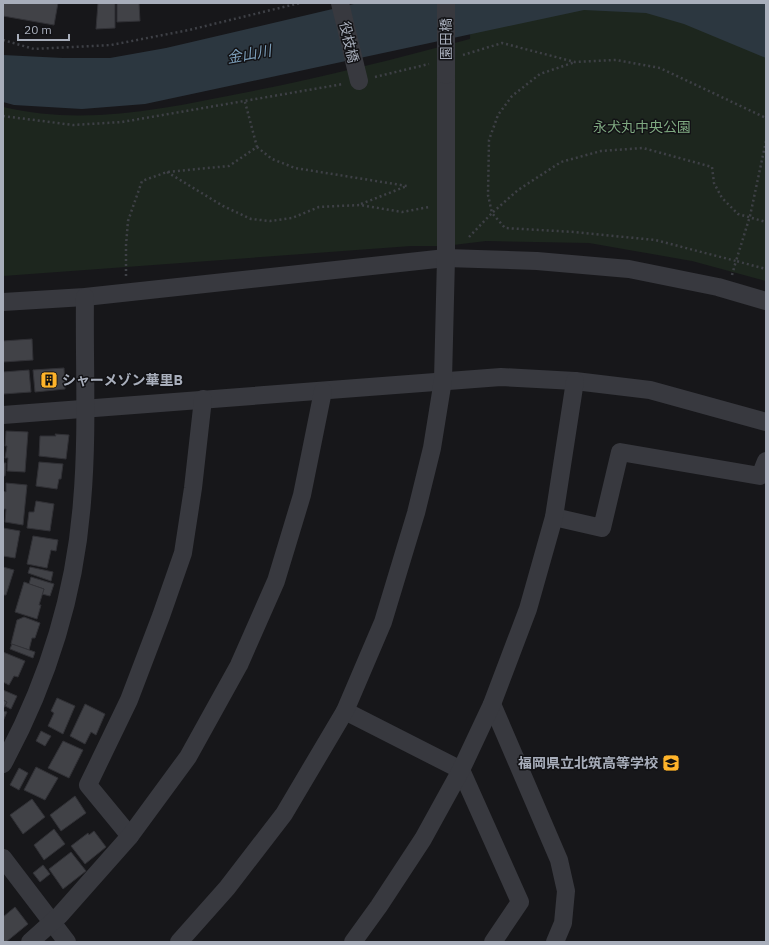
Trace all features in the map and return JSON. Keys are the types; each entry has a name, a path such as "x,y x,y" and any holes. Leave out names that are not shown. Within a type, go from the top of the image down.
{"street":[{"name":"役枝橋","path":"340,3 359,81"},
{"name":"園田橋","path":"179,942 226,888 284,814 345,711 383,622 416,513 432,448 443,380 446,258 446,3"},
{"path":"3,302 85,297 446,258 537,261 629,269 718,287 766,301"},
{"path":"3,764 42,680 64,612 73,574 82,509 86,409 85,297"},
{"path":"3,415 323,391 443,380 501,377 575,381 650,390 766,422"},
{"path":"353,942 423,839 462,770 492,704 528,609 554,518 575,381"},
{"path":"30,942 52,923 88,886 130,836 188,757 239,665 276,581 302,495 323,391"},
{"path":"130,836 88,785 129,700 161,616 183,552 193,488 203,399"},
{"path":"554,518 602,528 620,452 760,476 766,460"},
{"path":"492,704 559,860 566,891 563,923 555,942"},
{"path":"345,711 462,770 520,902 493,942"},
{"path":"3,858 67,942"}],"path":[{"path":"3,40 34,49 111,45 190,30 300,3"},
{"path":"455,57 502,43 575,62"},
{"path":"766,118 660,68 616,60 575,62 540,74 512,96 498,115 489,140 488,195 492,213 505,228 574,232 654,240 766,269"},
{"path":"3,116 73,125 122,122 246,102 359,81 433,63"},
{"path":"246,102 257,147 272,159 295,168 407,186 360,205"},
{"path":"731,276 750,216 766,142"},
{"path":"126,277 128,221 142,181 167,172 229,166 257,147"},
{"path":"470,237 492,213 518,190 562,162 601,151 643,148 712,167 714,183 722,198 738,214 750,216 766,222"},
{"path":"167,172 223,206 251,219 270,221 292,218 319,207 360,205 402,212 432,207"}],"green space":[{"name":"永犬丸中央公園","path":"471,3 766,3 766,281 692,261 589,243 486,241 445,246 411,246 3,276 3,107 33,113 63,115 123,113 183,105 300,81 386,61 470,39"}],"water":[{"name":"金山川","path":"358,3 766,3 766,58 684,24 646,13 584,10 145,104 82,109 14,105 3,102 3,55 63,58 110,58 166,48"}],"building":[{"path":"3,3 58,3 54,25 3,16"},
{"path":"98,3 115,3 115,28 96,29"},
{"path":"117,3 139,3 140,21 117,22"},
{"path":"32,339 33,360 3,362 3,341"},
{"name":"シャーメゾン華里B","path":"64,368 65,389 35,392 33,370"},
{"path":"29,370 31,392 3,394 3,372"},
{"path":"6,431 28,432 25,472 7,471 8,458 5,458 7,446 5,446"},
{"path":"55,434 69,435 66,459 39,456 40,436 56,436"},
{"path":"39,462 63,464 61,479 59,479 57,489 36,486"},
{"path":"3,463 6,463 5,476 3,476"},
{"path":"6,483 27,485 23,525 5,522 6,509 3,509 3,491 6,492"},
{"path":"36,501 54,504 50,531 27,528 29,512 34,512"},
{"path":"3,528 20,531 15,558 3,556"},
{"path":"33,536 58,540 56,551 51,550 47,568 27,564"},
{"path":"3,567 14,570 6,595 3,595"},
{"path":"30,567 53,572 51,581 28,573"},
{"path":"31,577 54,584 50,596 42,594 44,589 29,584"},
{"path":"24,582 44,589 39,605 41,605 37,619 15,612"},
{"path":"24,617 40,623 35,638 32,638 29,650 11,644 17,620"},
{"path":"12,644 35,652 33,658 10,649"},
{"path":"3,652 25,661 18,677 14,676 9,685 3,682"},
{"path":"3,690 17,696 11,709 5,706 7,702 3,700"},
{"path":"57,698 75,706 63,734 48,726 54,713 51,711"},
{"path":"3,700 7,702 3,709"},
{"path":"85,704 105,714 96,735 91,732 85,744 70,736"},
{"path":"3,711 7,712 3,721"},
{"path":"41,731 51,736 45,746 36,741"},
{"path":"63,741 83,750 69,778 48,768"},
{"path":"36,767 58,778 45,800 24,790"},
{"path":"19,768 28,773 19,790 10,785"},
{"path":"75,796 86,813 61,831 50,815"},
{"path":"32,799 45,817 23,834 10,815"},
{"path":"54,829 65,844 44,860 34,845"},
{"path":"94,831 106,847 85,864 71,846 88,833 89,835"},
{"path":"71,852 86,871 63,889 49,869"},
{"path":"43,865 50,874 40,882 33,873"},
{"path":"15,907 28,924 6,942 3,942 3,917"}],"place":[{"name":"シャーメゾン華里B","path":"49,380"},
{"name":"福岡県立北筑高等学校","path":"671,763"}]}
